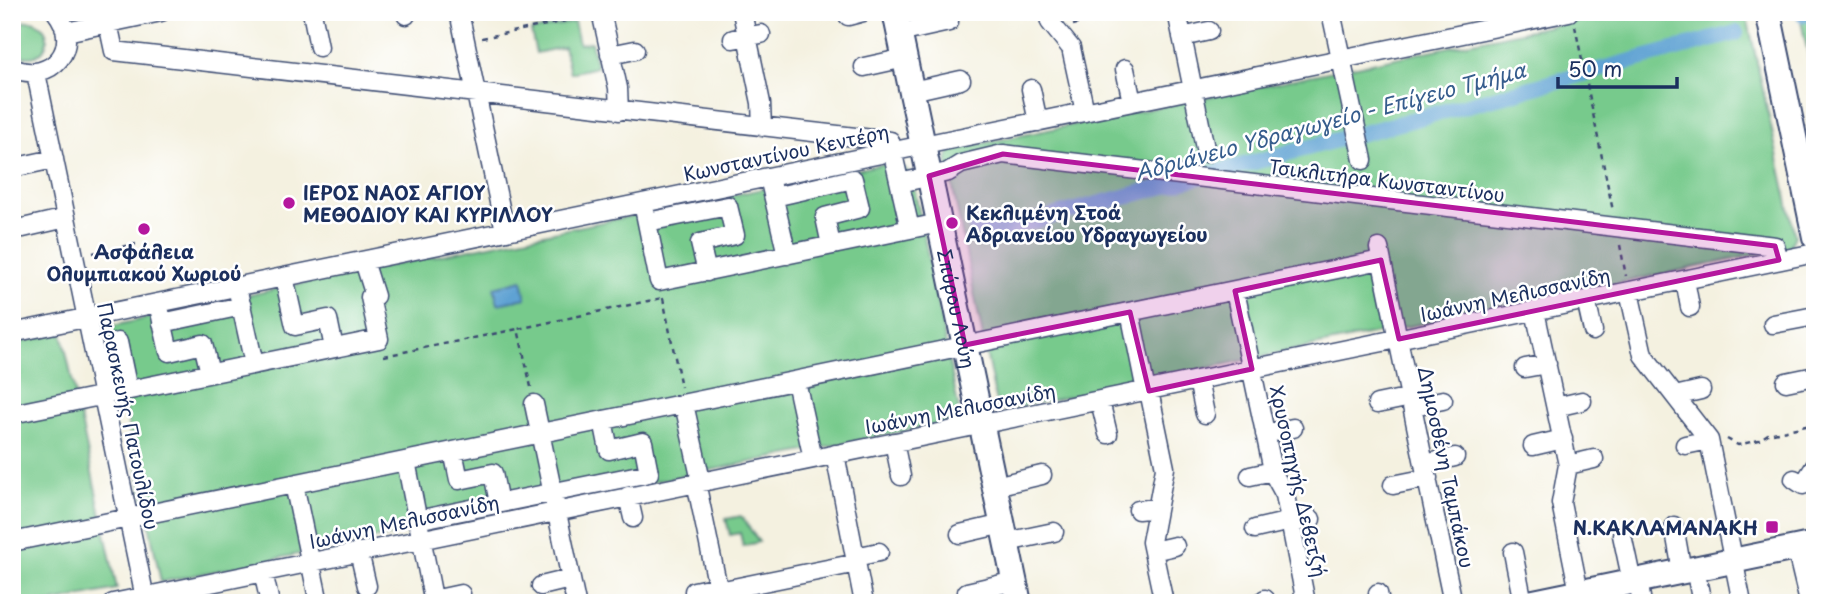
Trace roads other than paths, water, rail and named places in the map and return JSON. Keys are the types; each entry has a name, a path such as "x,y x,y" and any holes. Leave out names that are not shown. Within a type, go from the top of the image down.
{"street":[{"path":"12,68 23,73 36,73 50,68 60,59 66,46 66,32 63,21 56,12"},
{"path":"66,32 160,12"},
{"path":"312,12 319,47"},
{"path":"459,12 505,231"},
{"path":"742,12 761,103 762,127"},
{"path":"1177,12 1206,153"},
{"path":"1331,12 1363,160"},
{"path":"1474,12 1478,31"},
{"path":"1768,12 1815,237"},
{"path":"601,13 618,88 619,110"},
{"name":"Κωνσταντίνου Κεντέρη","path":"12,333 1341,60 1478,31 1528,16 1572,18"},
{"path":"1052,20 1071,48 1085,112"},
{"path":"897,22 949,22"},
{"name":"Σπύρου Λούη","path":"897,22 1017,592"},
{"path":"108,23 114,51 890,141 910,229"},
{"path":"1182,37 1209,31"},
{"path":"610,55 635,50"},
{"path":"864,67 905,58"},
{"path":"1125,69 1132,102"},
{"name":"Παρασκευής Πατουλίδου","path":"36,73 145,599"},
{"path":"912,91 961,80"},
{"path":"1031,89 1038,122"},
{"name":"Τσικλιτήρα Κωνσταντίνου","path":"900,183 947,172 961,164 1003,154 1776,246 1779,260"},
{"path":"12,168 54,159"},
{"path":"769,177 787,255"},
{"path":"774,197 853,179 860,208 825,217 831,245"},
{"path":"643,203 661,290 706,272 939,222"},
{"path":"647,222 728,206 735,235 700,243 706,272"},
{"path":"23,228 66,218"},
{"name":"Ιωάννη Μελισσανίδη","path":"114,603 145,599 698,481 1815,253"},
{"name":"Δημοσθένη Ταμπάκου","path":"1235,291 1380,254 1454,603"},
{"path":"12,414 379,339 370,297 375,296 371,275 368,275 364,261"},
{"path":"284,277 295,326 328,319 334,348"},
{"path":"1685,280 1690,307"},
{"path":"238,287 254,364"},
{"path":"12,542 1235,291"},
{"name":"Χρυσοπηγής Δεβετζή","path":"1235,291 1273,471 1285,495 1306,603"},
{"path":"1629,292 1643,355 1707,436 1742,603"},
{"path":"1586,300 1593,331"},
{"path":"158,303 169,352 203,344 210,373"},
{"path":"162,323 242,306"},
{"path":"1535,311 1568,465 1561,503 1580,598"},
{"path":"1130,312 1165,468 1151,542 1164,603"},
{"path":"1773,324 1815,316"},
{"path":"118,342 128,390"},
{"path":"1525,368 1546,364"},
{"path":"1786,382 1815,376"},
{"path":"1198,380 1205,414"},
{"path":"796,381 813,459"},
{"path":"1675,396 1701,390"},
{"path":"1377,404 1443,400"},
{"path":"1100,401 1108,434"},
{"path":"1556,407 1582,401"},
{"path":"534,404 576,603"},
{"path":"684,404 719,593"},
{"path":"417,520 649,472 643,442 610,450 603,420"},
{"path":"1265,434 1293,428"},
{"path":"1685,445 1707,436"},
{"path":"1533,446 1563,439"},
{"path":"894,442 901,477"},
{"path":"453,451 459,480 493,473 499,503"},
{"path":"835,454 864,603"},
{"path":"1393,485 1455,457"},
{"path":"1568,465 1594,458"},
{"path":"406,461 433,602 461,594"},
{"path":"1794,479 1803,485 1815,466"},
{"path":"1250,475 1273,471"},
{"path":"995,486 1042,475"},
{"path":"294,484 319,603"},
{"path":"628,496 633,518"},
{"path":"1138,510 1157,508"},
{"path":"1255,529 1311,519"},
{"path":"1674,526 1702,603"},
{"path":"960,534 1054,532"},
{"path":"1622,535 1637,588"},
{"path":"1153,551 1175,546"},
{"path":"1513,552 1531,602 1580,598 1637,588 1689,570 1806,546 1809,602"},
{"path":"359,552 367,586"},
{"path":"694,591 719,593 789,584 879,552"},
{"path":"263,572 270,603"},
{"path":"541,586 570,579"},
{"path":"967,592 1017,592"}],"water":[{"path":"522,280 526,298 498,304 494,287"}],"waterway":[{"name":"Αδριάνειο Υδραγωγείο - Επίγειο Τμήμα","path":"1804,15 1815,12"},
{"name":"Αδριάνειο Υδραγωγείο - Επίγειο Τμήμα","path":"976,227 1001,230 1736,33"}],"place":[{"name":"ΙΕΡΟΣ ΝΑΟΣ ΑΓΙΟΥ ΜΕΘΟΔΙΟΥ ΚΑΙ ΚΥΡΙΛΛΟΥ","path":"289,203"},
{"name":"Κεκλιμένη Στοά Αδριανείου Υδραγωγείου","path":"952,223"},
{"name":"Ασφάλεια Ολυμπιακού Χωριού","path":"144,229"},
{"name":"Ν.ΚΑΚΛΑΜΑΝΑΚΗ","path":"1772,527"}]}
